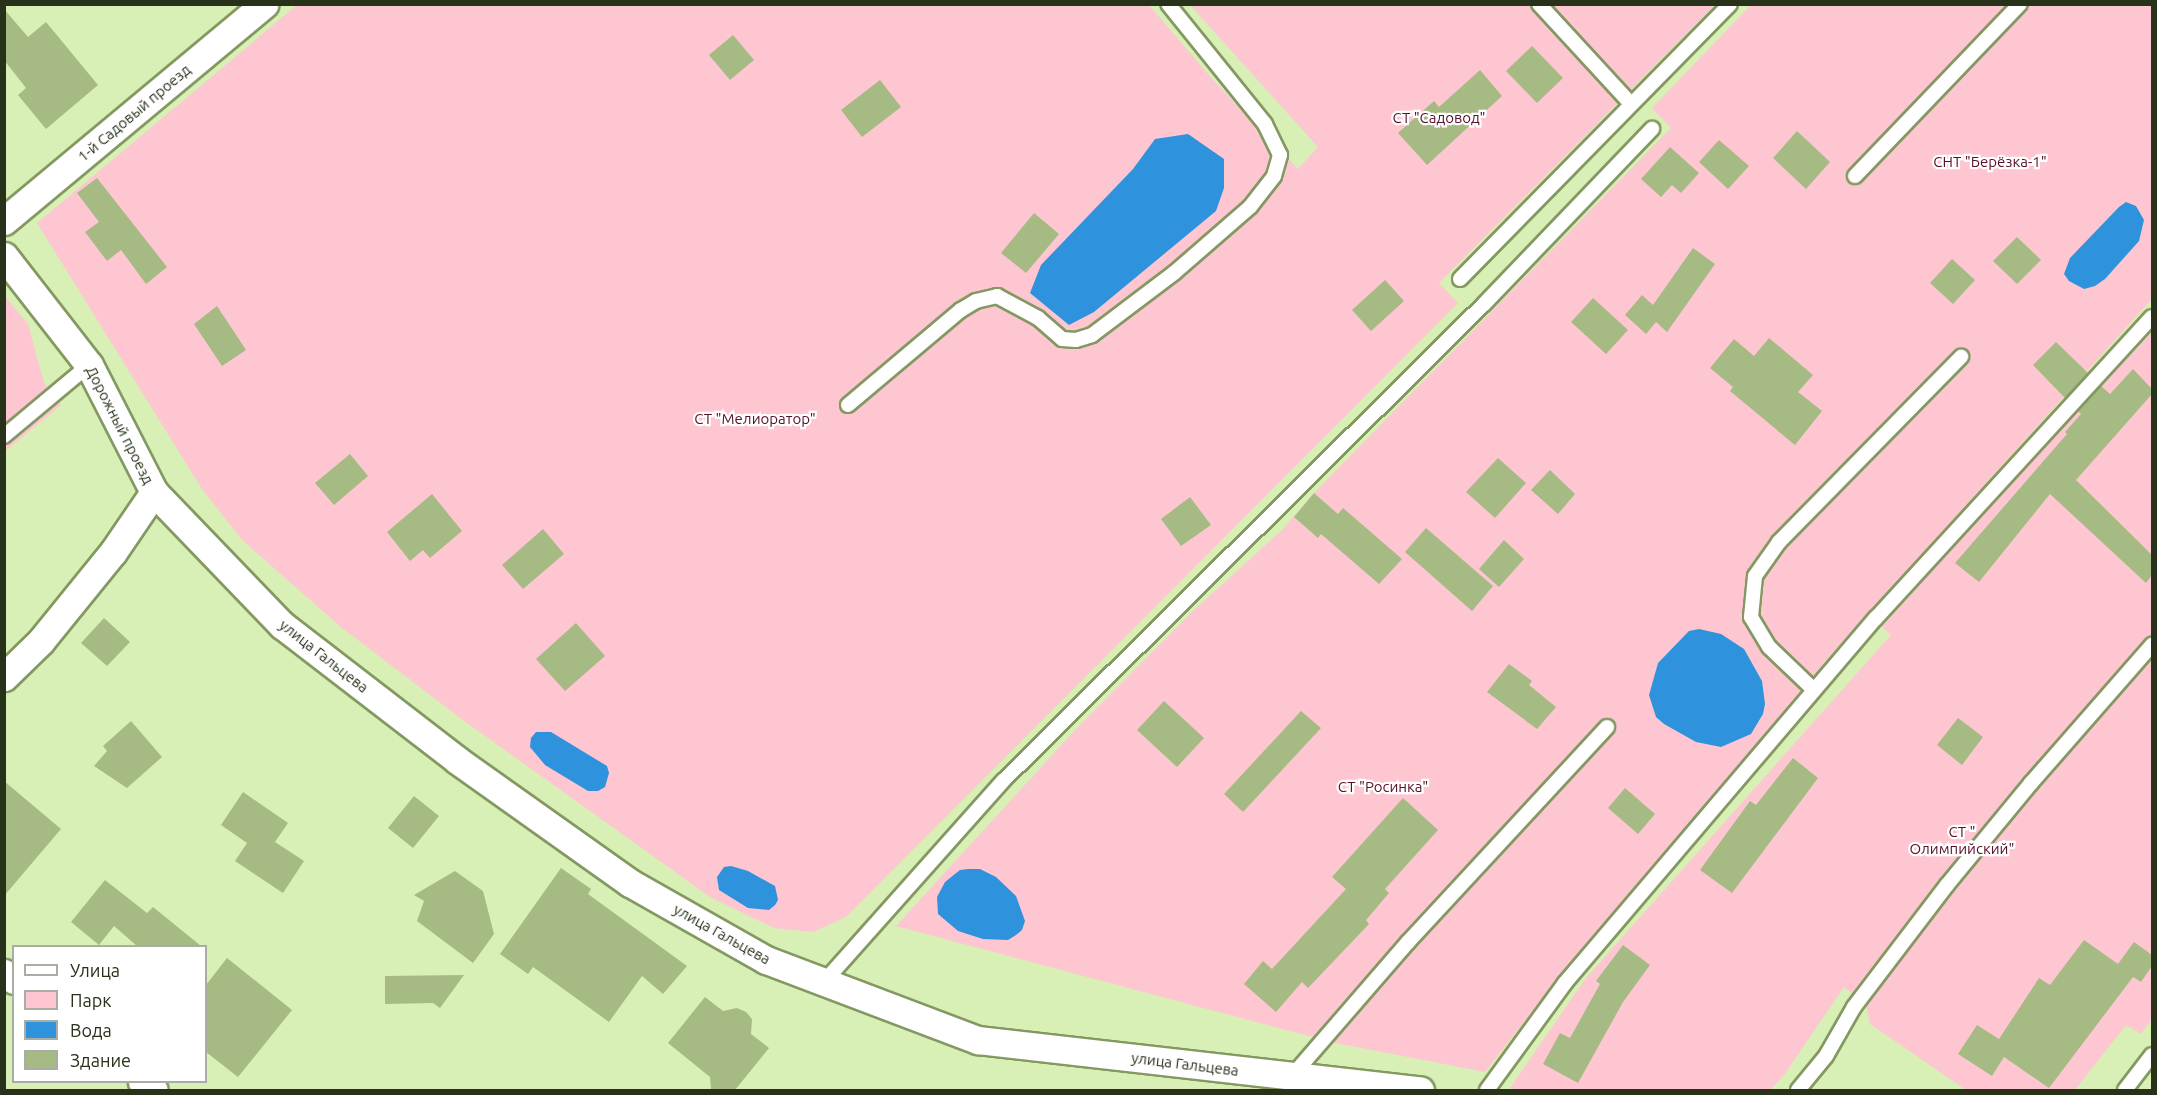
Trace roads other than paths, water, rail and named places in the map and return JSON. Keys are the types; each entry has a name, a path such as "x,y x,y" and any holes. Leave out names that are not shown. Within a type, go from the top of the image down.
{"street":[{"name":"1-й Садовый проезд","path":"4,221 264,4"},
{"name":"Дорожный проезд","path":"4,256 89,365 154,492 106,561 41,641 4,677"},
{"name":"улица Гальцева","path":"154,492 282,625 457,760 630,883 766,960 978,1040 1420,1090"}],"lane":[{"path":"848,405 961,310 975,301 997,296 1038,318 1062,339 1076,340 1092,334 1174,273 1250,207 1274,176 1280,155 1265,124 1168,4"},
{"path":"1539,4 1631,104"},
{"path":"1460,279 1730,4"},
{"path":"1855,176 2020,4"},
{"path":"823,983 1004,782 1484,304 1652,129"},
{"path":"1487,1090 1565,983 1814,690 1876,618 2152,317"},
{"path":"1814,690 1769,647 1751,617 1755,576 1779,542 1961,357"},
{"path":"4,436 89,365"},
{"path":"1798,1090 1826,1056 1854,1007 1947,885 2031,783 2152,645"},
{"path":"1292,1076 1355,1001 1607,727"},
{"path":"2125,1090 2152,1055"}],"water":[{"path":"1188,134 1224,159 1224,188 1216,211 1094,312 1069,325 1030,293 1041,265 1133,169 1155,139"},
{"path":"2126,202 2136,206 2144,220 2139,241 2105,279 2095,286 2084,289 2069,281 2064,274 2070,258"},
{"path":"1699,629 1721,634 1744,649 1762,681 1765,704 1763,714 1751,734 1721,747 1696,742 1664,724 1656,717 1649,695 1658,663 1689,631"},
{"path":"536,732 551,732 607,766 609,773 605,787 598,791 588,791 545,765 530,747 531,738"},
{"path":"731,866 748,871 775,886 778,900 775,905 769,910 748,908 719,890 717,877 724,867"},
{"path":"980,869 996,877 1016,896 1025,921 1022,930 1016,935 1008,940 983,939 958,931 938,914 937,897 945,882 960,870"}],"park label":[{"name":"СТ \"Садовод\"","path":"1439,118"},
{"name":"СНТ \"Берёзка-1\"","path":"1990,162"},
{"name":"СТ \"Мелиоратор\"","path":"755,419"},
{"name":"СТ \"Росинка\"","path":"1383,787"},
{"name":"СТ \" Олимпийский\"","path":"1962,840"}]}
